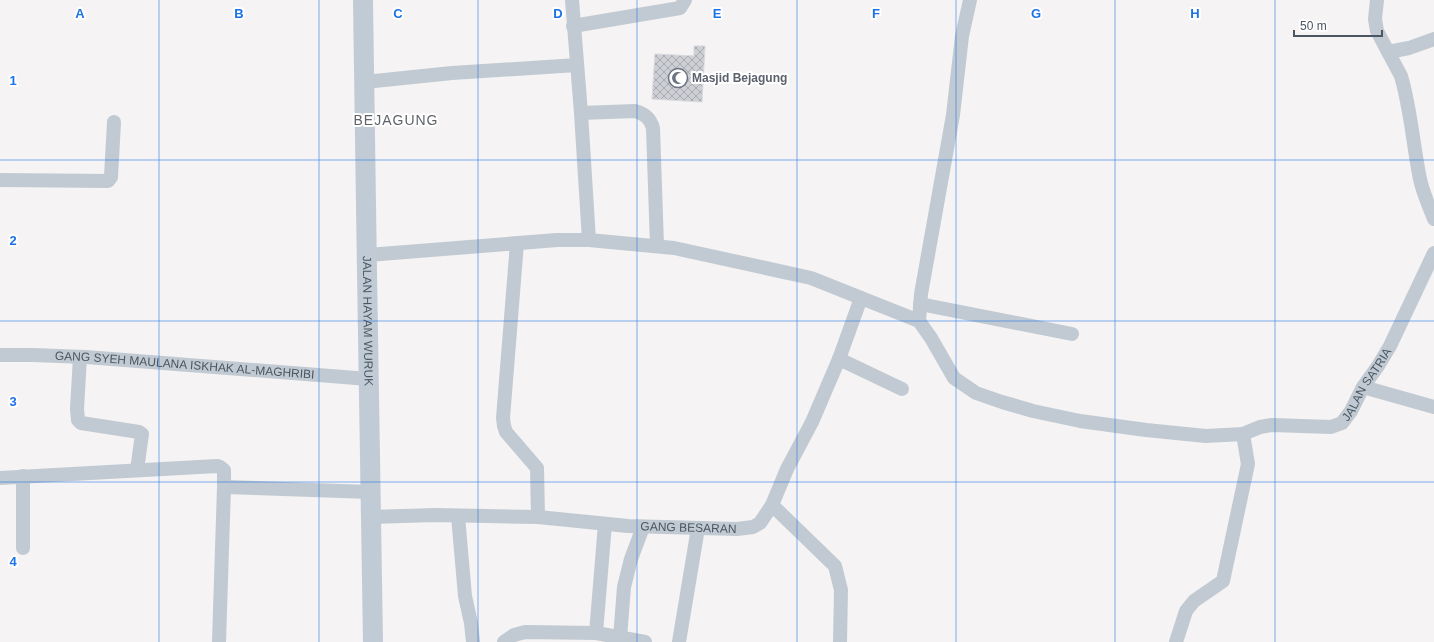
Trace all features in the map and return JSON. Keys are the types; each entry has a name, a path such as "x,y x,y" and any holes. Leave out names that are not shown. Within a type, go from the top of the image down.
{"main road":[{"name":"JALAN HAYAM WURUK","path":"364,0 370,517 373,642"}],"street":[{"path":"572,0 589,240"},
{"path":"574,26 680,8 685,0"},
{"path":"919,322 920,304 953,115 962,36 970,0"},
{"path":"1377,0 1375,19 1377,31 1401,76 1411,118 1421,181 1434,220"},
{"path":"1388,52 1409,48 1434,39"},
{"path":"365,82 452,73 577,65"},
{"path":"581,113 635,111 642,113 651,122 657,246"},
{"path":"0,180 108,181 111,176 114,122"},
{"path":"368,255 557,240 589,240 674,248 811,278 919,322 931,338 954,378 976,393 1002,402 1033,411 1124,428 1206,436 1243,434 1248,464 1223,581 1194,601 1186,612 1176,642"},
{"path":"518,243 503,418 506,432 537,468 538,517"},
{"name":"JALAN SATRIA","path":"1243,434 1260,427 1272,425 1331,427 1339,425 1347,416 1363,387 1384,357 1434,253"},
{"name":"GANG BESARAN","path":"370,517 436,515 538,517 643,527 737,529 753,527 760,523 772,505 787,469 812,422 839,359 861,298"},
{"path":"920,304 1072,334"},
{"name":"GANG SYEH MAULANA ISKHAK AL-MAGHRIBI","path":"0,355 80,357 369,379"},
{"path":"80,357 77,409 78,420 81,422 139,432 142,434 137,470"},
{"path":"839,359 902,389"},
{"path":"1363,387 1434,407"},
{"path":"0,478 220,467 224,470 224,487 219,642"},
{"path":"23,476 23,548"},
{"path":"224,487 370,492"},
{"path":"772,505 835,566 841,590 840,642"},
{"path":"458,516 465,596 471,623 473,642"},
{"path":"596,634 605,524"},
{"path":"620,638 624,587 631,558 643,527"},
{"path":"679,642 698,528"},
{"path":"504,642 514,635 525,632 596,634 645,642"}],"building":[{"name":"Masjid Bejagung","path":"694,46 705,46 702,102 652,99 655,54 694,56"}],"place":[{"name":"Masjid Bejagung","path":"678,78"}],"district":[{"name":"BEJAGUNG","path":"396,120"}]}
